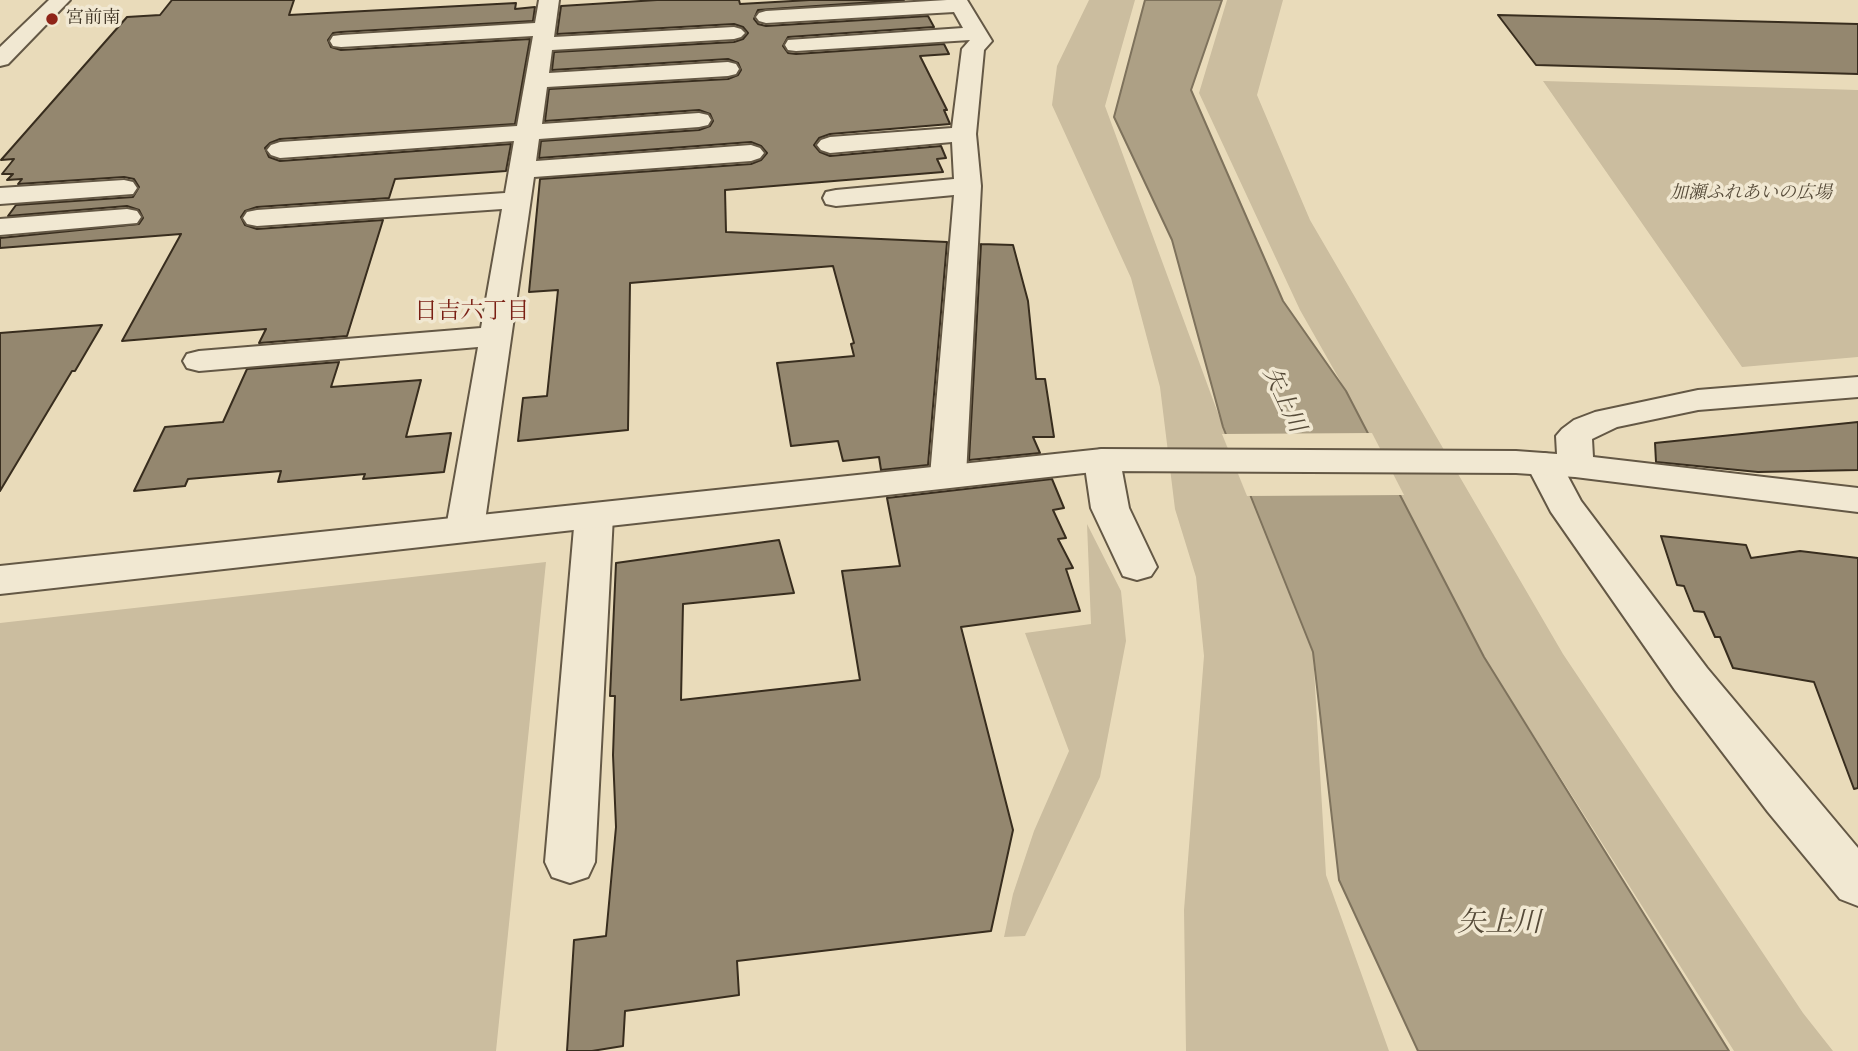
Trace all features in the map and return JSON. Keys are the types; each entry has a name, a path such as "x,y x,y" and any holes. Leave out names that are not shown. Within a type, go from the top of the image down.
{"street":[{"path":"0,59 60,0"},
{"path":"465,528 546,18 556,0"},
{"path":"766,17 959,3 981,41 973,48 964,134 968,186 948,476"},
{"path":"341,41 546,18 734,33"},
{"path":"796,45 976,33"},
{"path":"536,81 728,69"},
{"path":"280,150 699,120"},
{"path":"830,145 964,134"},
{"path":"522,170 751,153"},
{"path":"836,198 968,186"},
{"path":"0,196 124,188"},
{"path":"256,219 517,200"},
{"path":"0,227 127,217"},
{"path":"199,361 495,336"},
{"path":"1858,387 1698,400 1607,419 1586,427 1574,436 1559,465 1564,504 1691,679 1785,799 1858,884"},
{"path":"1113,460 1110,509 1137,567"},
{"path":"0,580 1113,460 1500,462 1559,465 1858,500"},
{"path":"570,862 594,516"}],"green space":[{"path":"1089,0 1135,0 1105,106 1223,427 1313,652 1326,875 1389,1051 1186,1051 1184,910 1204,656 1196,577 1175,509 1160,387 1131,278 1052,105 1057,66"},
{"path":"1227,0 1283,0 1257,95 1310,220 1563,654 1803,1013 1833,1051 1734,1051 1484,657 1346,391 1300,310 1199,93"},
{"name":"加瀬ふれあいの広場","path":"1543,81 1858,90 1858,357 1742,367"},
{"path":"1087,524 1121,591 1126,641 1100,777 1025,936 1004,937 1013,894 1034,831 1069,751 1025,633 1091,624"},
{"path":"546,562 496,1051 0,1051 0,623"}],"water":[{"name":"矢上川","path":"1145,0 1222,0 1191,90 1283,301 1346,391 1484,657 1729,1051 1418,1051 1339,880 1313,652 1223,427 1172,240 1114,117"}],"pier":[{"path":"1372,433 1404,495 1247,496 1222,434"}],"building":[{"path":"172,0 294,0 289,15 516,3 515,9 535,7 533,21 341,32 333,33 328,40 331,47 341,50 530,39 515,124 280,139 265,148 269,157 280,161 511,144 506,171 395,179 389,198 257,207 245,211 241,217 245,225 257,229 383,220 347,336 259,343 266,329 122,341 181,234 0,248 0,238 139,224 143,218 139,210 127,206 8,216 16,205 133,197 139,187 134,179 124,177 18,184 22,179 7,180 13,174 2,174 14,159 1,160 127,17 160,15"},
{"path":"657,0 739,0 740,4 810,0 904,0 758,10 754,19 758,24 766,26 928,16 934,27 788,37 783,46 788,53 796,54 944,44 949,54 920,56 947,110 944,110 950,124 830,134 819,138 814,145 820,152 830,156 941,146 946,158 937,159 943,172 725,190 726,232 947,242 928,465 881,470 879,457 843,461 838,441 791,446 777,363 854,356 851,344 854,343 833,266 630,283 628,430 518,441 523,398 547,396 558,290 529,292 540,179 751,164 761,160 767,153 761,146 751,142 539,158 541,141 699,130 710,126 713,121 710,114 699,110 545,121 549,89 728,79 738,75 741,70 738,63 728,59 552,70 554,52 734,42 743,39 748,33 743,27 734,24 557,34 561,6"},
{"path":"1498,15 1858,24 1858,74 1536,65"},
{"path":"981,244 1013,245 1028,301 1036,379 1045,379 1054,437 1033,437 1040,453 969,460"},
{"path":"102,325 75,371 72,371 0,491 0,333"},
{"path":"339,362 331,387 421,380 406,437 451,433 444,472 363,479 365,474 278,482 281,471 188,479 185,486 134,491 165,427 223,422 247,369"},
{"path":"1858,422 1858,470 1758,472 1656,462 1655,443"},
{"path":"1052,479 1064,508 1053,510 1066,538 1058,539 1073,568 1066,569 1080,611 961,627 1013,830 991,931 737,961 739,995 625,1011 623,1046 592,1051 567,1051 574,940 606,936 616,827 613,755 615,696 610,696 616,563 779,540 794,593 683,604 681,700 860,680 842,571 900,566 887,498"},
{"path":"1661,536 1746,545 1751,558 1800,551 1858,558 1858,788 1854,789 1814,682 1733,668 1720,637 1715,637 1704,612 1694,611 1684,586 1677,585"}],"place":[{"name":"宮前南","path":"52,19"}],"district":[{"name":"日吉六丁目","path":"472,312"}]}
